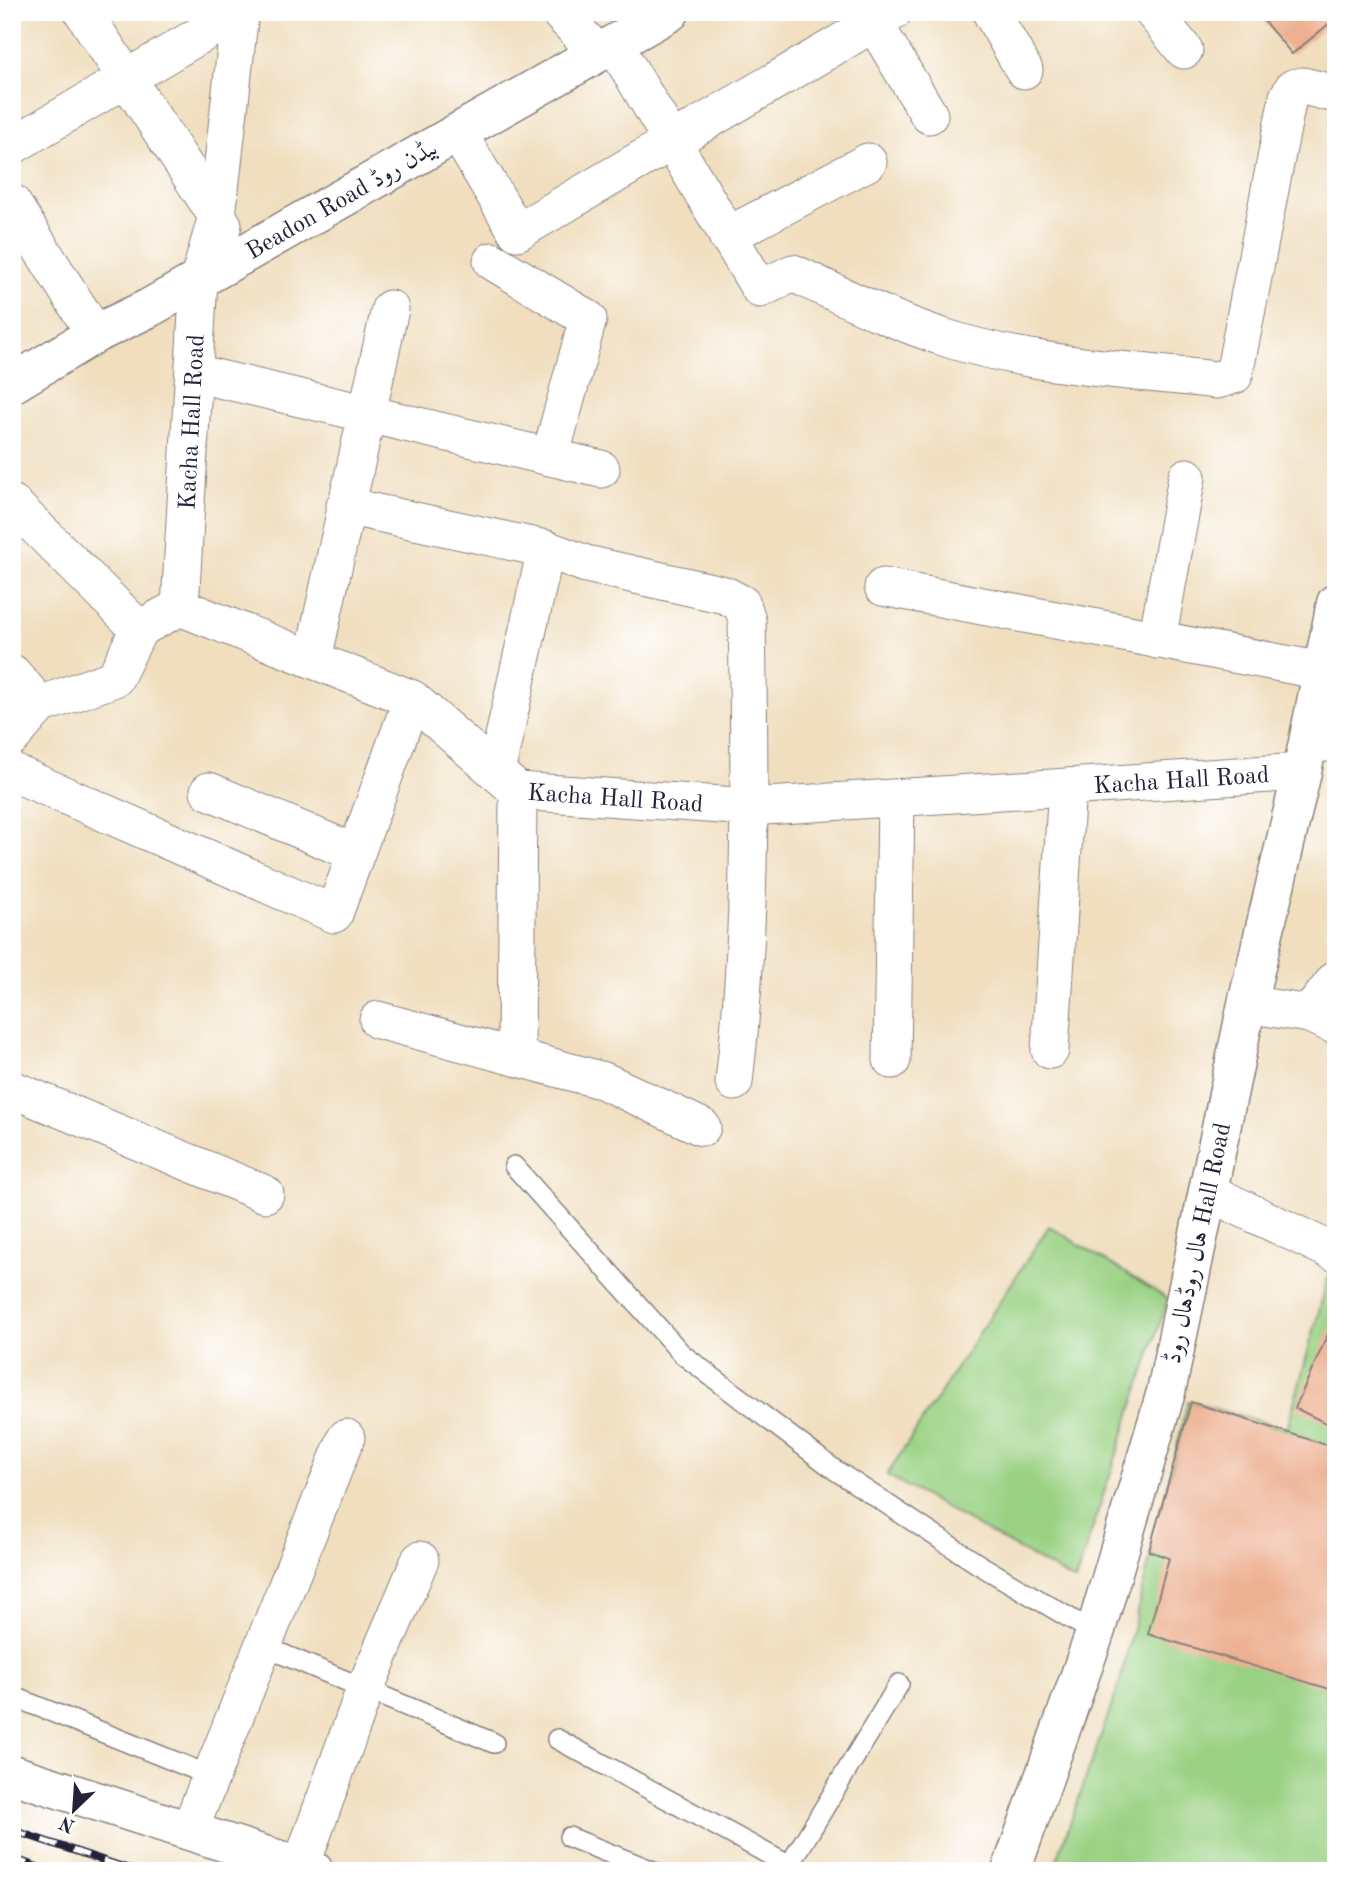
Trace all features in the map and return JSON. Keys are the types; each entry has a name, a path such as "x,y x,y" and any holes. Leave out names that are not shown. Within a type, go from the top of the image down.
{"main road":[{"name":"Beadon Road بیڈن روڈ","path":"12,384 95,334 199,279 670,12"},
{"name":"ہال روڈہال روڈ Hall Road","path":"1010,1871 1095,1633 1166,1392 1247,1004 1315,753 1322,671 1336,603"},
{"path":"12,1774 308,1869"}],"street":[{"path":"83,12 243,254"},
{"path":"12,146 240,12"},
{"name":"Kacha Hall Road","path":"240,12 217,216 199,279 180,607 412,699 507,782 751,807 1067,787 1315,753"},
{"path":"559,12 606,48 671,140 760,289 793,272 875,312 976,346 1068,363 1217,380 1234,375 1287,97 1293,88 1303,86 1336,94"},
{"path":"991,12 1024,70"},
{"path":"1153,12 1184,50"},
{"path":"458,133 517,232 884,18 929,115"},
{"path":"727,236 868,162"},
{"path":"12,203 95,334"},
{"path":"492,261 588,319 550,457"},
{"path":"313,659 390,309"},
{"path":"194,373 601,469"},
{"path":"1157,640 1187,477"},
{"path":"345,506 546,549 586,564 725,595 741,604 747,620 751,807 743,1007 734,1082"},
{"path":"19,521 139,629"},
{"path":"516,1055 507,782 546,549"},
{"path":"884,587 1322,671"},
{"path":"12,737 40,705 115,678 139,629 180,607"},
{"path":"12,673 40,705"},
{"path":"12,772 334,914 412,699"},
{"path":"1050,1050 1067,787"},
{"path":"209,791 355,853"},
{"path":"892,1060 897,798"},
{"path":"1247,1004 1323,1020 1336,979"},
{"path":"378,1020 516,1055 604,1081 702,1127"},
{"path":"12,1088 265,1194"},
{"path":"1209,1192 1336,1253"},
{"path":"190,1829 346,1438"},
{"path":"308,1869 365,1689 420,1560"}],"lane":[{"path":"514,1166 682,1354 835,1470 978,1564 1095,1633"},
{"path":"263,1646 494,1743"},
{"path":"557,1739 788,1868 899,1684"},
{"path":"12,1696 211,1776"},
{"path":"569,1837 653,1871"}],"green space":[{"path":"1049,1226 1168,1299 1075,1581 887,1475"},
{"path":"1336,1273 1336,1871 1053,1871 1120,1682 1188,1401 1287,1429 1328,1278"}],"building":[{"path":"1256,12 1336,12 1336,18 1292,54"},
{"path":"1336,1316 1336,1428 1295,1408"},
{"path":"1191,1402 1336,1448 1336,1691 1148,1634 1169,1558 1149,1551"}],"railway":[{"path":"12,1830 135,1871"},
{"path":"12,1858 48,1871"}]}
